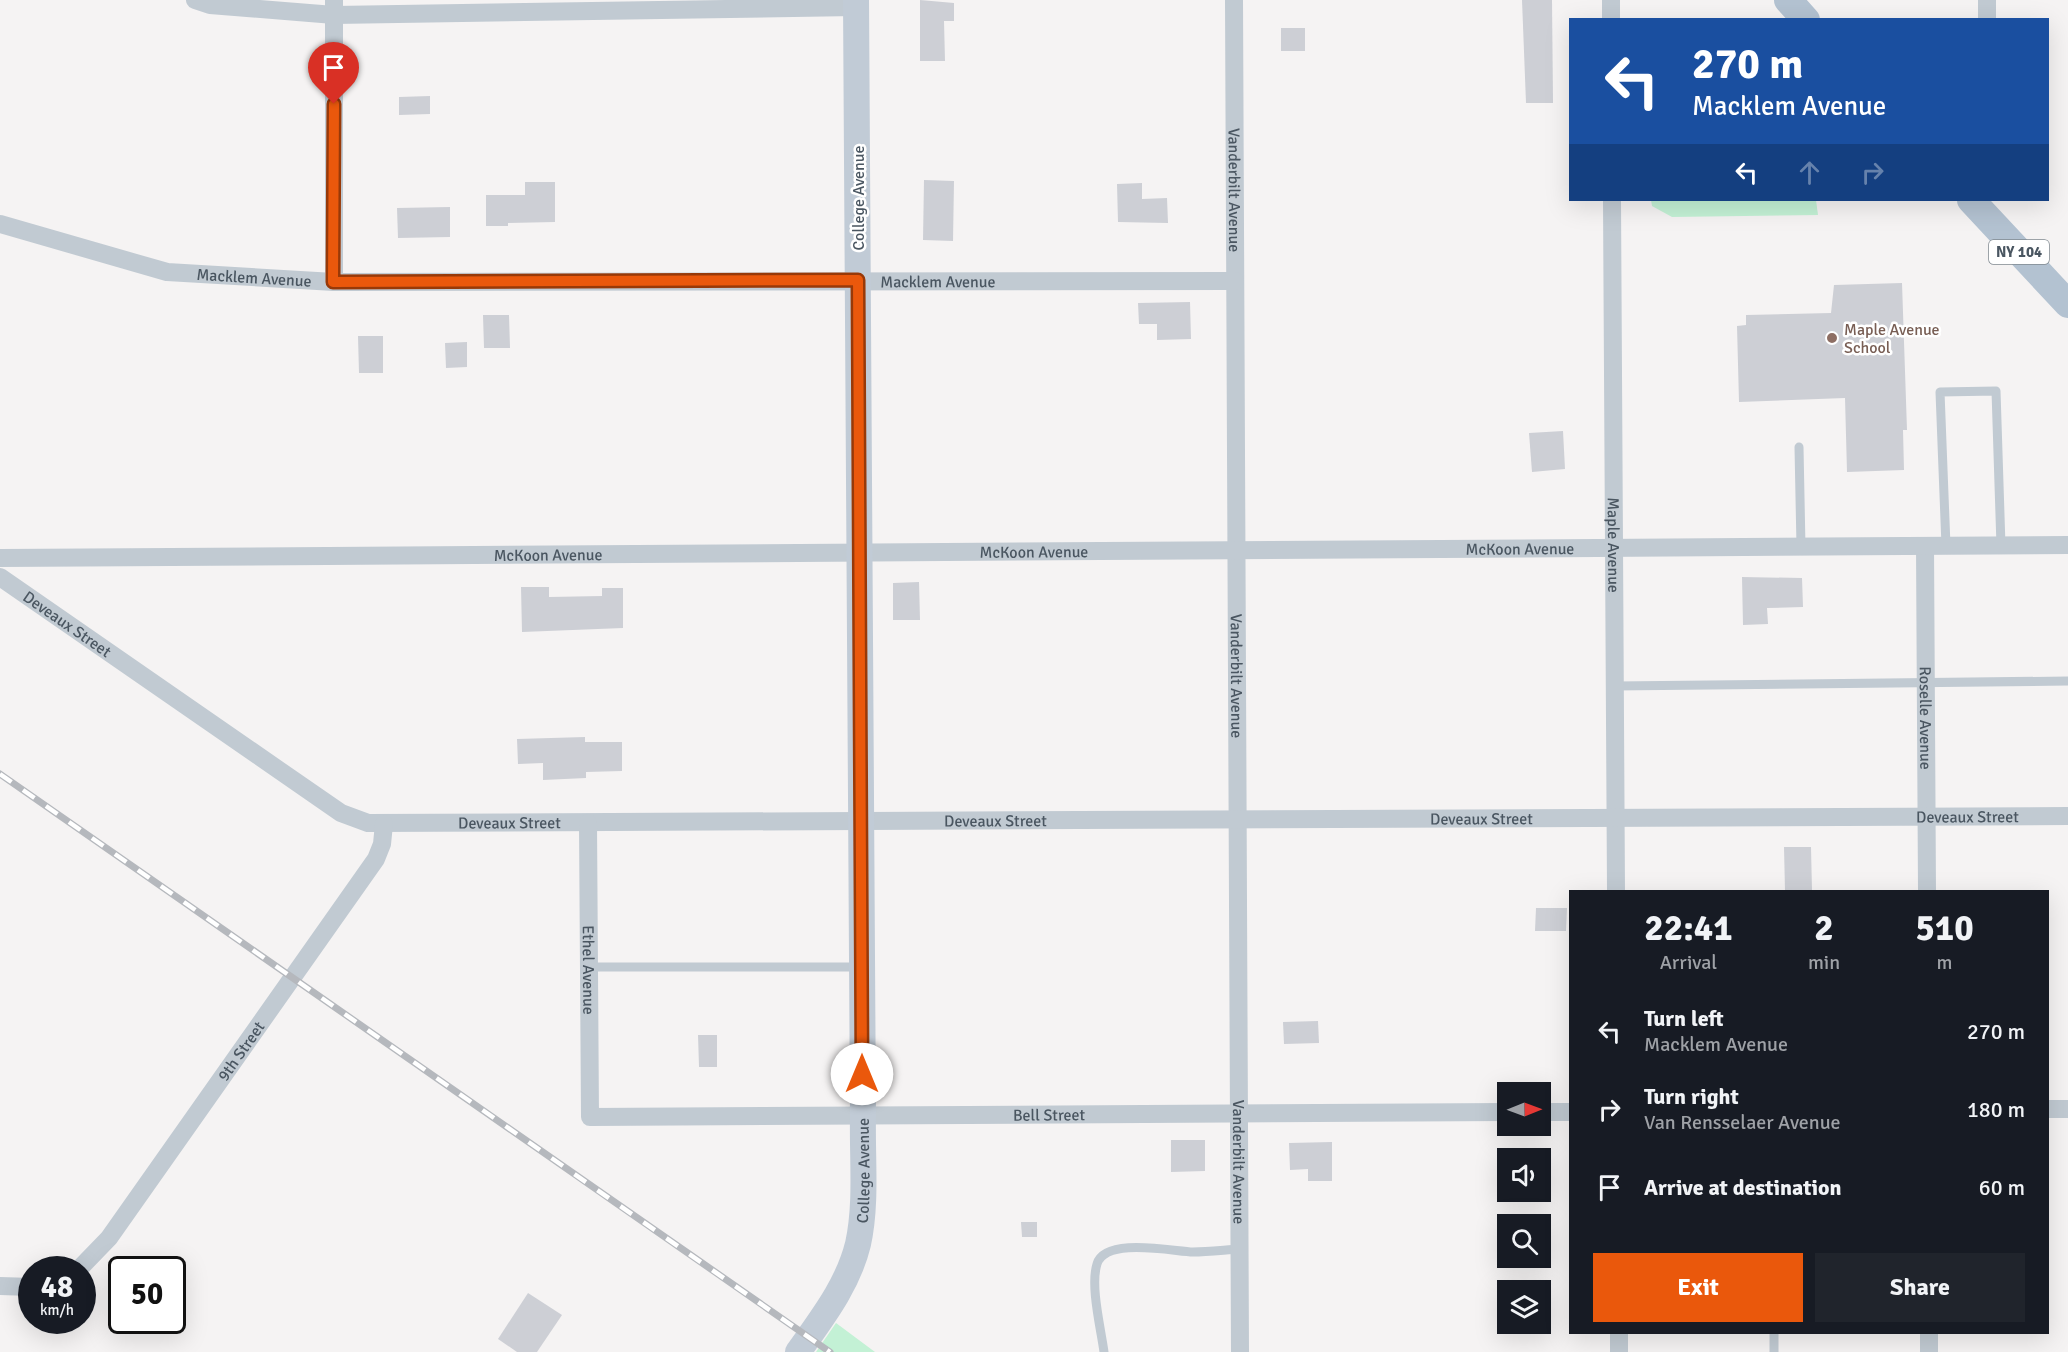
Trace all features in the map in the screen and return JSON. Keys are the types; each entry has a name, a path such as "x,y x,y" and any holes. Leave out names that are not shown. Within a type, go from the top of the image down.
{"main road":[{"path":"1788,0 1804,18"},
{"name":"College Avenue","path":"798,1352 841,1288 858,1243 863,1116 856,4"},
{"name":"NY 104","path":"1982,206 2068,304"}],"street":[{"path":"195,0 210,5 334,8 856,4"},
{"name":"Vanderbilt Avenue","path":"1234,0 1240,1352"},
{"path":"1611,0 1611,18"},
{"path":"1987,0 1987,18"},
{"path":"333,282 334,8"},
{"name":"Maple Avenue","path":"1612,201 1616,890"},
{"name":"Macklem Avenue","path":"0,224 167,272 333,282 1235,281"},
{"name":"McKoon Avenue","path":"0,558 2068,545"},
{"name":"Roselle Avenue","path":"1925,546 1927,890"},
{"name":"Deveaux Street","path":"0,577 341,813 358,822 384,824 2068,816"},
{"name":"Ethel Avenue","path":"588,823 590,1117"},
{"name":"9th Street","path":"92,1256 109,1238 376,859 382,844 384,824"},
{"path":"2049,1109 2068,1109"},
{"name":"Bell Street","path":"590,1117 1497,1112"},
{"path":"1551,1112 1569,1112"},
{"path":"0,1286 18,1287"},
{"path":"1619,1334 1619,1352"},
{"path":"1929,1334 1929,1352"}],"lane":[{"path":"1946,546 1940,392 1996,391 2001,546"},
{"path":"1799,447 1801,547"},
{"path":"1615,686 2068,681"},
{"path":"589,967 862,967"},
{"path":"1104,1352 1095,1281 1097,1264 1102,1255 1110,1250 1128,1248 1194,1252 1240,1250"},
{"path":"1774,1334 1774,1352"}],"green space":[{"path":"1651,201 1816,201 1818,215 1672,217 1652,206"},
{"path":"836,1323 875,1352 816,1352"}],"building":[{"path":"920,0 954,3 954,21 944,21 945,61 920,61"},
{"path":"1522,0 1552,0 1553,103 1526,103"},
{"path":"1281,28 1305,28 1305,51 1281,51"},
{"path":"430,96 430,114 399,115 399,97"},
{"path":"924,180 954,181 953,241 923,240"},
{"path":"525,182 555,182 555,222 486,226 486,195 525,195"},
{"path":"1142,183 1142,199 1167,198 1168,223 1118,222 1117,184"},
{"path":"450,207 450,237 398,238 397,208"},
{"path":"1902,283 1907,430 1903,430 1904,470 1847,472 1845,398 1739,402 1737,326 1746,325 1746,315 1831,313 1834,285"},
{"path":"1190,302 1191,339 1157,340 1157,324 1139,324 1138,303"},
{"path":"483,315 509,315 510,348 484,348"},
{"path":"358,336 383,336 383,373 359,373"},
{"path":"467,342 467,367 446,368 445,343"},
{"path":"1563,431 1565,469 1532,472 1529,433"},
{"path":"1742,577 1802,578 1803,607 1767,608 1768,624 1743,625"},
{"path":"919,582 920,620 893,620 893,583"},
{"path":"521,587 549,587 549,597 602,596 602,588 623,588 623,628 522,632"},
{"path":"585,737 585,742 622,742 622,771 586,772 586,778 543,780 543,763 518,764 517,739"},
{"path":"1784,847 1811,847 1812,890 1785,890"},
{"path":"1536,908 1567,908 1566,931 1535,931"},
{"path":"1318,1021 1319,1043 1284,1044 1283,1022"},
{"path":"698,1035 717,1035 717,1067 699,1067"},
{"path":"1171,1140 1205,1140 1205,1171 1171,1172"},
{"path":"1332,1142 1332,1181 1308,1181 1308,1169 1290,1170 1289,1143"},
{"path":"1021,1222 1037,1222 1037,1237 1022,1237"},
{"path":"528,1293 562,1315 537,1352 517,1352 498,1339"}],"railway":[{"path":"0,774 830,1352"}],"place":[{"name":"Maple Avenue School","path":"1832,338"}],"route":[{"path":"334,104 333,282 858,280 862,1074"}]}
